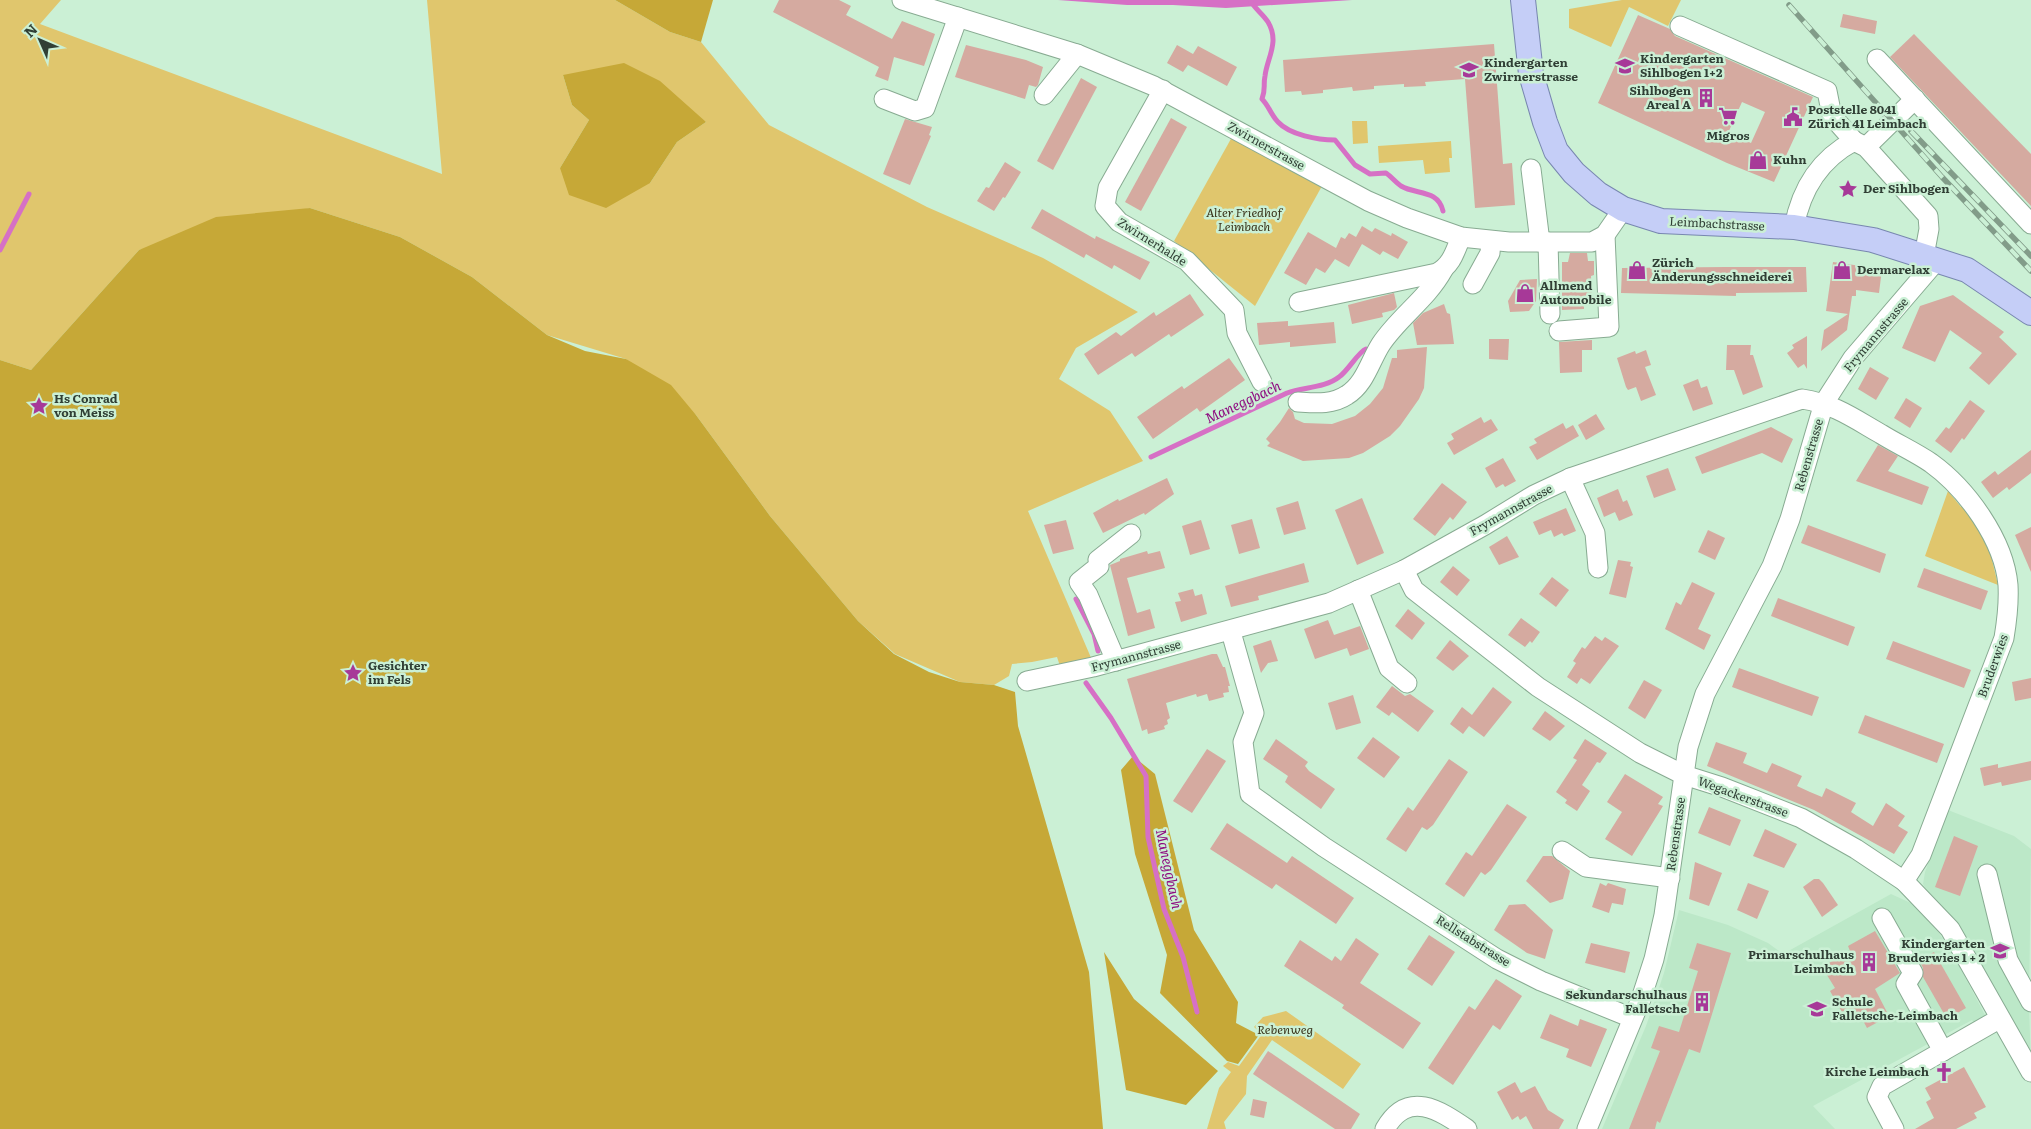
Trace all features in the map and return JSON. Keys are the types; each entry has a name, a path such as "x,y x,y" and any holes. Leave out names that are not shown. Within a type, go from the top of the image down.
{"main road":[{"name":"Leimbachstrasse","path":"1523,4 1531,74 1556,151 1574,173 1598,194 1623,209 1661,221 1794,227 1873,240 1931,258 1980,277 2031,313"}],"street":[{"name":"Zwirnerstrasse","path":"902,0 1078,54 1162,90 1368,201 1407,218 1461,236 1491,241 1592,242 1605,235"},
{"path":"884,99 915,111 926,108 958,16"},
{"path":"1680,26 1827,91 1832,116 1928,216 1931,258"},
{"path":"1044,95 1078,54"},
{"path":"1877,59 2031,224"},
{"name":"Zwirnerhalde","path":"1162,90 1108,188 1105,206 1119,222 1187,261 1234,310 1236,334 1262,382"},
{"path":"1794,227 1798,208 1808,184 1840,148 1860,144 1915,99"},
{"path":"1531,169 1544,242 1550,314"},
{"path":"1559,330 1609,327 1605,235 1623,209"},
{"path":"1298,402 1328,403 1350,394 1364,376 1386,337 1430,290 1452,259 1461,236"},
{"path":"1473,284 1490,253 1491,241"},
{"name":"Frymannstrasse","path":"1027,682 1116,661 1317,608 1404,570 1492,521 1534,495 1570,478 1802,399 1824,402 1853,358 1931,258"},
{"path":"1299,302 1427,276 1443,270"},
{"name":"Rebenstrasse","path":"1586,1129 1654,959 1670,878 1688,747 1705,694 1772,566 1790,520 1824,402"},
{"name":"Bruderwies","path":"1824,402 1930,462 1959,487 1983,519 1998,549 2008,583 2008,615 2004,638 1921,855 1904,881"},
{"path":"1570,478 1595,533 1598,568"},
{"path":"1116,661 1088,595 1079,582 1099,566 1098,560 1131,534"},
{"name":"Wegackerstrasse","path":"1404,570 1414,590 1538,687 1640,754 1684,776 1722,787 1801,818 1856,849 1904,881 1950,929 1999,1019 2031,1072"},
{"path":"1358,590 1389,668 1407,682"},
{"name":"Rellstabstrasse","path":"1233,639 1254,713 1243,742 1250,794 1497,959 1541,981 1632,1018"},
{"path":"1562,851 1586,867 1670,878"},
{"path":"1987,874 2008,960 2031,1002"},
{"path":"1882,918 1913,973 1906,984 1944,1051"},
{"path":"1894,1129 1876,1097 1882,1086 1999,1019"},
{"path":"1385,1129 1401,1111 1412,1106 1427,1106 1441,1112 1467,1129"}],"shaded area":[{"path":"615,0 713,0 701,42 670,32"},
{"path":"1058,0 1352,0 1226,8 1127,5"},
{"path":"624,63 660,81 706,122 677,142 650,183 606,208 569,195 560,168 589,120 572,105 563,75"},
{"path":"310,208 400,237 472,277 547,335 585,351 626,359 671,385 696,415 770,516 858,621 894,654 929,672 960,682 994,685 1015,692 1018,726 1089,972 1103,1129 0,1129 0,360 31,370 139,250 216,217"},
{"path":"1133,756 1155,774 1194,930 1238,1002 1236,1023 1259,1035 1238,1064 1227,1061 1160,993 1167,955 1135,854 1121,770"},
{"name":"Kindergarten Bruderwies 1 + 2","path":"1948,810 2014,836 2031,849 2029,1007 2031,1064 1923,884 1925,872"},
{"name":"Schule Falletsche-Leimbach","path":"1891,894 1913,904 1939,933 1955,958 1986,1017 1975,1024 1972,1020 1813,1106 1835,1129 1602,1129 1646,1026 1664,973 1679,910 1728,925 1768,943 1783,954"},
{"path":"1104,952 1134,999 1218,1071 1186,1105 1126,1090"}],"green space":[{"path":"0,0 61,0 40,24 442,174 427,0 615,0 670,32 701,42 769,125 927,207 1043,258 1138,312 1076,348 1059,379 1110,411 1143,461 1028,511 1092,660 1061,669 1057,657 1012,664 1009,676 994,685 960,682 895,654 858,621 770,516 696,415 626,359 547,335 472,277 400,237 310,208 139,250 31,370 0,360","holes":["563,75 706,122 677,142 650,183 560,168 589,120 572,105"]},
{"path":"1622,0 1681,0 1668,26 1629,7 1611,47 1569,28 1569,9"},
{"path":"1352,121 1367,121 1368,143 1353,144"},
{"name":"Alter Friedhof Leimbach","path":"1232,137 1322,186 1255,306 1174,241"},
{"path":"1451,141 1452,158 1449,158 1450,172 1425,174 1423,160 1379,163 1378,146"},
{"path":"1948,491 1961,507 1964,504 1989,547 1998,585 1925,556"},
{"name":"Rebenweg","path":"1286,1011 1361,1064 1343,1089 1272,1040 1247,1076 1246,1094 1224,1122 1226,1129 1207,1129 1219,1088 1231,1072 1223,1066 1228,1062 1239,1066 1262,1034 1254,1027 1263,1017"}],"building":[{"path":"779,0 839,0 851,6 846,15 892,39 902,21 935,34 924,66 894,57 888,81 875,76 879,67 773,12"},
{"path":"1843,14 1877,21 1875,34 1840,27"},
{"name":"Sihlbogen Areal A","path":"1638,15 1670,29 1675,36 1813,97 1774,182 1727,163 1598,103","holes":["1742,102 1765,112 1751,143 1728,133"]},
{"path":"1914,34 2031,154 2031,206 1890,57"},
{"path":"1494,44 1503,164 1512,163 1515,205 1475,208 1465,79 1425,82 1426,86 1404,87 1404,84 1374,86 1374,89 1353,91 1352,87 1323,90 1323,93 1302,95 1301,91 1285,92 1283,60"},
{"path":"966,45 1026,60 1043,67 1038,85 1036,87 1029,85 1025,99 955,77"},
{"path":"1177,45 1193,54 1198,46 1237,67 1227,86 1188,65 1183,72 1167,63"},
{"path":"1081,78 1097,87 1053,170 1037,161"},
{"path":"1171,118 1187,127 1141,211 1125,202"},
{"path":"905,119 932,127 929,135 931,136 910,185 883,174"},
{"path":"1005,162 1021,172 1005,198 1003,197 994,211 977,201 986,187 989,188"},
{"path":"1042,209 1095,239 1096,236 1150,262 1140,280 1114,265 1112,269 1086,254 1084,258 1031,228"},
{"path":"1362,226 1372,232 1375,228 1391,236 1392,233 1408,242 1398,259 1383,251 1380,255 1362,244 1349,267 1335,259 1325,273 1316,268 1306,285 1284,273 1308,232 1336,248 1341,237 1345,239 1349,233 1356,237"},
{"path":"1570,253 1587,253 1588,261 1594,261 1594,275 1591,276 1592,303 1584,303 1584,309 1562,310 1562,262 1568,262"},
{"path":"1833,262 1882,269 1879,293 1856,290 1856,296 1852,296 1847,330 1821,351 1824,330 1848,314 1826,311"},
{"path":"1806,267 1807,292 1736,293 1736,296 1621,293 1622,268"},
{"path":"1537,279 1536,301 1529,311 1510,312 1508,301 1520,280"},
{"path":"1394,293 1397,307 1394,310 1382,313 1383,317 1352,324 1348,305"},
{"path":"1190,294 1204,315 1171,337 1169,334 1135,357 1132,353 1098,375 1084,354 1116,332 1121,336 1154,312 1156,316"},
{"path":"1953,295 2004,332 1999,337 2017,354 1989,385 1969,368 1982,353 1950,330 1935,362 1902,348 1920,306"},
{"path":"1444,304 1447,313 1450,314 1454,344 1417,345 1413,323 1423,313"},
{"path":"1288,321 1288,326 1334,322 1336,343 1290,347 1290,342 1259,345 1257,323"},
{"path":"1807,336 1807,369 1804,364 1798,368 1787,353 1794,348 1792,345"},
{"path":"1489,339 1509,339 1508,360 1489,359"},
{"path":"1592,340 1592,350 1582,350 1582,372 1560,373 1559,342"},
{"path":"1727,345 1751,345 1750,355 1753,355 1763,387 1743,395 1734,370 1726,370"},
{"path":"1427,347 1424,388 1419,399 1400,426 1390,436 1363,453 1349,458 1303,461 1267,446 1270,443 1266,439 1289,408 1293,412 1295,419 1304,423 1332,424 1355,416 1370,404 1383,388 1392,358 1397,358 1397,350"},
{"path":"1646,350 1651,365 1645,367 1656,395 1641,401 1636,387 1628,390 1626,387 1617,358 1635,351 1636,354"},
{"path":"1229,358 1245,380 1200,412 1197,408 1153,439 1137,417 1182,386 1184,389"},
{"path":"1870,367 1889,378 1876,400 1858,389"},
{"path":"1698,379 1701,388 1707,386 1713,404 1693,411 1683,385"},
{"path":"1906,398 1922,408 1910,428 1894,418"},
{"path":"1970,400 1985,411 1964,440 1962,438 1951,453 1935,441 1946,427 1949,429"},
{"path":"1596,414 1605,429 1586,440 1578,425"},
{"path":"1481,417 1484,423 1491,419 1498,430 1454,455 1447,443 1454,439 1451,434"},
{"path":"1563,423 1566,429 1573,425 1579,436 1537,460 1529,447 1537,443 1534,439"},
{"path":"1771,427 1793,439 1782,463 1762,453 1702,474 1695,457"},
{"path":"1878,445 1898,456 1888,471 1929,487 1922,505 1856,481"},
{"path":"2031,450 2031,473 2009,490 2007,487 1993,498 1981,482 1995,471 1998,475"},
{"path":"1503,458 1516,481 1505,487 1503,484 1496,488 1485,468"},
{"path":"1668,468 1676,490 1654,498 1646,476"},
{"path":"1167,478 1174,494 1145,515 1144,513 1103,533 1093,513 1118,499 1119,501"},
{"path":"1442,483 1467,502 1453,520 1450,517 1435,536 1413,519"},
{"path":"1618,489 1623,502 1627,500 1633,515 1619,521 1615,512 1604,517 1597,498"},
{"path":"1362,498 1384,553 1357,565 1335,510"},
{"path":"1298,501 1306,529 1284,535 1276,508"},
{"path":"1566,508 1576,531 1564,536 1562,533 1554,537 1551,530 1539,535 1533,522"},
{"path":"1252,519 1260,548 1239,554 1231,525"},
{"path":"1066,520 1074,549 1053,554 1044,525"},
{"path":"1201,520 1210,549 1190,555 1182,526"},
{"path":"1808,525 1886,554 1880,573 1801,543"},
{"path":"2031,527 2031,572 2015,535"},
{"path":"1708,530 1725,538 1715,560 1698,552"},
{"path":"1507,536 1519,557 1499,565 1489,547"},
{"path":"1147,551 1148,554 1160,551 1165,568 1127,578 1137,613 1150,609 1155,628 1128,636 1110,565 1120,561 1120,559"},
{"path":"1618,560 1631,562 1630,566 1633,567 1626,598 1609,594"},
{"path":"1304,563 1309,582 1258,596 1259,600 1231,607 1225,586"},
{"path":"1453,566 1470,580 1457,596 1440,582"},
{"path":"1924,568 1988,591 1981,610 1917,587"},
{"path":"1552,577 1569,590 1556,607 1539,594"},
{"path":"1692,582 1715,593 1698,629 1711,635 1704,650 1665,629 1676,602 1681,605"},
{"path":"1193,589 1195,596 1202,594 1207,614 1181,622 1175,602 1181,601 1178,593"},
{"path":"1778,598 1855,627 1848,646 1771,616"},
{"path":"1408,609 1425,623 1412,640 1395,626"},
{"path":"1521,618 1540,632 1532,643 1530,641 1525,647 1508,635"},
{"path":"1328,620 1334,635 1360,626 1369,649 1350,656 1347,648 1315,659 1304,629"},
{"path":"1595,636 1602,641 1605,637 1619,646 1590,684 1581,678 1577,684 1567,677 1576,663 1573,661 1582,647 1585,649"},
{"path":"1271,640 1278,661 1268,663 1261,673 1253,646"},
{"path":"1450,640 1469,656 1453,671 1436,658"},
{"path":"1893,641 1971,670 1964,688 1886,659"},
{"path":"1217,654 1223,667 1225,667 1230,686 1228,686 1229,692 1223,693 1224,697 1209,701 1207,694 1197,697 1196,694 1166,703 1170,718 1167,720 1168,724 1164,726 1165,729 1148,734 1147,729 1142,731 1127,679"},
{"path":"1739,668 1819,697 1812,716 1732,687"},
{"path":"2031,678 2031,698 2015,701 2012,682"},
{"path":"1644,680 1662,690 1645,719 1628,708"},
{"path":"1392,686 1405,696 1410,694 1434,711 1418,732 1392,712 1389,716 1376,707"},
{"path":"1493,687 1512,702 1484,737 1469,726 1463,734 1450,724 1462,707 1472,715"},
{"path":"1353,695 1361,723 1336,730 1328,703"},
{"path":"1545,711 1565,726 1550,741 1532,729"},
{"path":"1865,715 1944,744 1937,763 1858,733"},
{"path":"1373,737 1400,757 1384,778 1357,758"},
{"path":"1276,739 1308,762 1305,766 1309,771 1335,789 1321,809 1285,782 1288,776 1263,759"},
{"path":"1585,739 1607,753 1600,763 1597,762 1582,785 1590,791 1577,811 1565,803 1567,800 1556,792 1577,760 1573,758"},
{"path":"1716,742 1747,753 1743,763 1767,773 1772,763 1802,776 1797,786 1822,797 1826,788 1856,803 1851,812 1873,826 1886,803 1905,816 1898,826 1908,832 1894,854 1814,810 1707,766"},
{"path":"1207,749 1226,761 1192,813 1173,801"},
{"path":"1449,759 1468,772 1433,825 1427,830 1422,827 1406,852 1386,839 1408,807 1413,811"},
{"path":"2031,761 2031,780 2002,786 2001,782 1984,786 1980,768 1998,764 1998,768"},
{"path":"1625,774 1663,797 1658,804 1663,806 1632,856 1605,839 1622,812 1607,802"},
{"path":"1507,804 1527,817 1491,870 1485,875 1481,872 1464,897 1445,884 1466,852 1472,856"},
{"path":"1709,807 1741,820 1730,846 1698,833"},
{"path":"1227,823 1287,863 1292,856 1354,898 1336,924 1276,884 1272,889 1210,849"},
{"path":"1765,829 1797,844 1784,868 1753,856"},
{"path":"1954,836 1978,846 1960,896 1935,887"},
{"path":"1543,856 1552,856 1570,871 1563,899 1550,903 1526,881"},
{"path":"1695,862 1722,873 1709,906 1689,899"},
{"path":"1814,879 1819,879 1823,883 1838,905 1822,917 1803,887"},
{"path":"1600,883 1606,886 1608,883 1626,889 1623,905 1612,903 1609,913 1592,907"},
{"path":"1748,883 1769,891 1757,919 1737,910"},
{"path":"1525,904 1553,930 1545,959 1527,953 1494,930 1509,905"},
{"path":"1875,931 1900,973 1875,989 1889,1016 1867,1028 1859,1013 1851,1018 1847,1009 1842,1012 1830,991 1835,988 1822,967 1850,951 1848,946"},
{"path":"1429,935 1455,952 1432,986 1407,969"},
{"path":"1356,938 1379,954 1360,983 1421,1023 1403,1049 1342,1008 1344,1005 1284,966 1300,940 1332,961 1335,956 1341,961"},
{"path":"1591,943 1630,952 1625,973 1585,963"},
{"path":"1697,943 1731,953 1700,1053 1689,1049 1660,1123 1657,1121 1655,1129 1629,1129 1660,1051 1651,1048 1659,1026 1679,1032 1698,971 1689,968"},
{"path":"1934,952 1966,1008 1947,1019 1923,977 1923,968 1919,960"},
{"path":"1496,979 1522,996 1500,1030 1493,1025 1453,1085 1428,1068 1469,1006 1475,1010"},
{"path":"1550,1014 1578,1026 1580,1019 1607,1029 1591,1067 1566,1057 1569,1049 1540,1038"},
{"path":"1268,1051 1360,1114 1351,1129 1335,1129 1253,1074"},
{"path":"1964,1067 1986,1107 1974,1113 1977,1118 1956,1129 1915,1129 1934,1118 1926,1102 1931,1099 1925,1088"},
{"path":"1515,1082 1521,1093 1535,1086 1548,1110 1564,1120 1559,1129 1533,1129 1526,1116 1520,1120 1518,1116 1512,1120 1497,1092"},
{"path":"1253,1099 1267,1102 1264,1118 1250,1115"}],"waterway":[{"name":"Maneggbach","path":"1250,0 1268,22 1273,36 1262,99 1278,122 1283,127 1305,136 1335,140 1355,165 1370,174 1386,173 1401,186 1431,196 1436,199 1443,211"},
{"path":"0,250 29,194"},
{"name":"Maneggbach","path":"1151,457 1287,393 1333,381 1366,349"},
{"name":"Maneggbach","path":"1076,599 1094,634 1098,651"},
{"name":"Maneggbach","path":"1086,683 1111,718 1146,776 1148,837 1164,909 1183,957 1197,1012"}],"railway":[{"path":"1789,5 1942,177 2031,271"},
{"path":"1911,131 2031,256"}],"place":[{"name":"Kindergarten Sihlbogen 1+2","path":"1625,66"},
{"name":"Kindergarten Zwirnerstrasse","path":"1469,70"},
{"name":"Sihlbogen Areal A","path":"1706,98"},
{"name":"Migros","path":"1728,116"},
{"name":"Poststelle 8041 Zürich 41 Leimbach","path":"1793,117"},
{"name":"Kuhn","path":"1758,160"},
{"name":"Der Sihlbogen","path":"1848,189"},
{"name":"Zürich Änderungsschneiderei","path":"1637,270"},
{"name":"Dermarelax","path":"1842,270"},
{"name":"Allmend Automobile","path":"1525,293"},
{"name":"Hs Conrad von Meiss","path":"39,406"},
{"name":"Gesichter im Fels","path":"353,673"},
{"name":"Kindergarten Bruderwies 1 + 2","path":"2000,951"},
{"name":"Primarschulhaus Leimbach","path":"1869,962"},
{"name":"Sekundarschulhaus Falletsche","path":"1702,1002"},
{"name":"Schule Falletsche-Leimbach","path":"1817,1009"},
{"name":"Kirche Leimbach","path":"1944,1072"}]}
